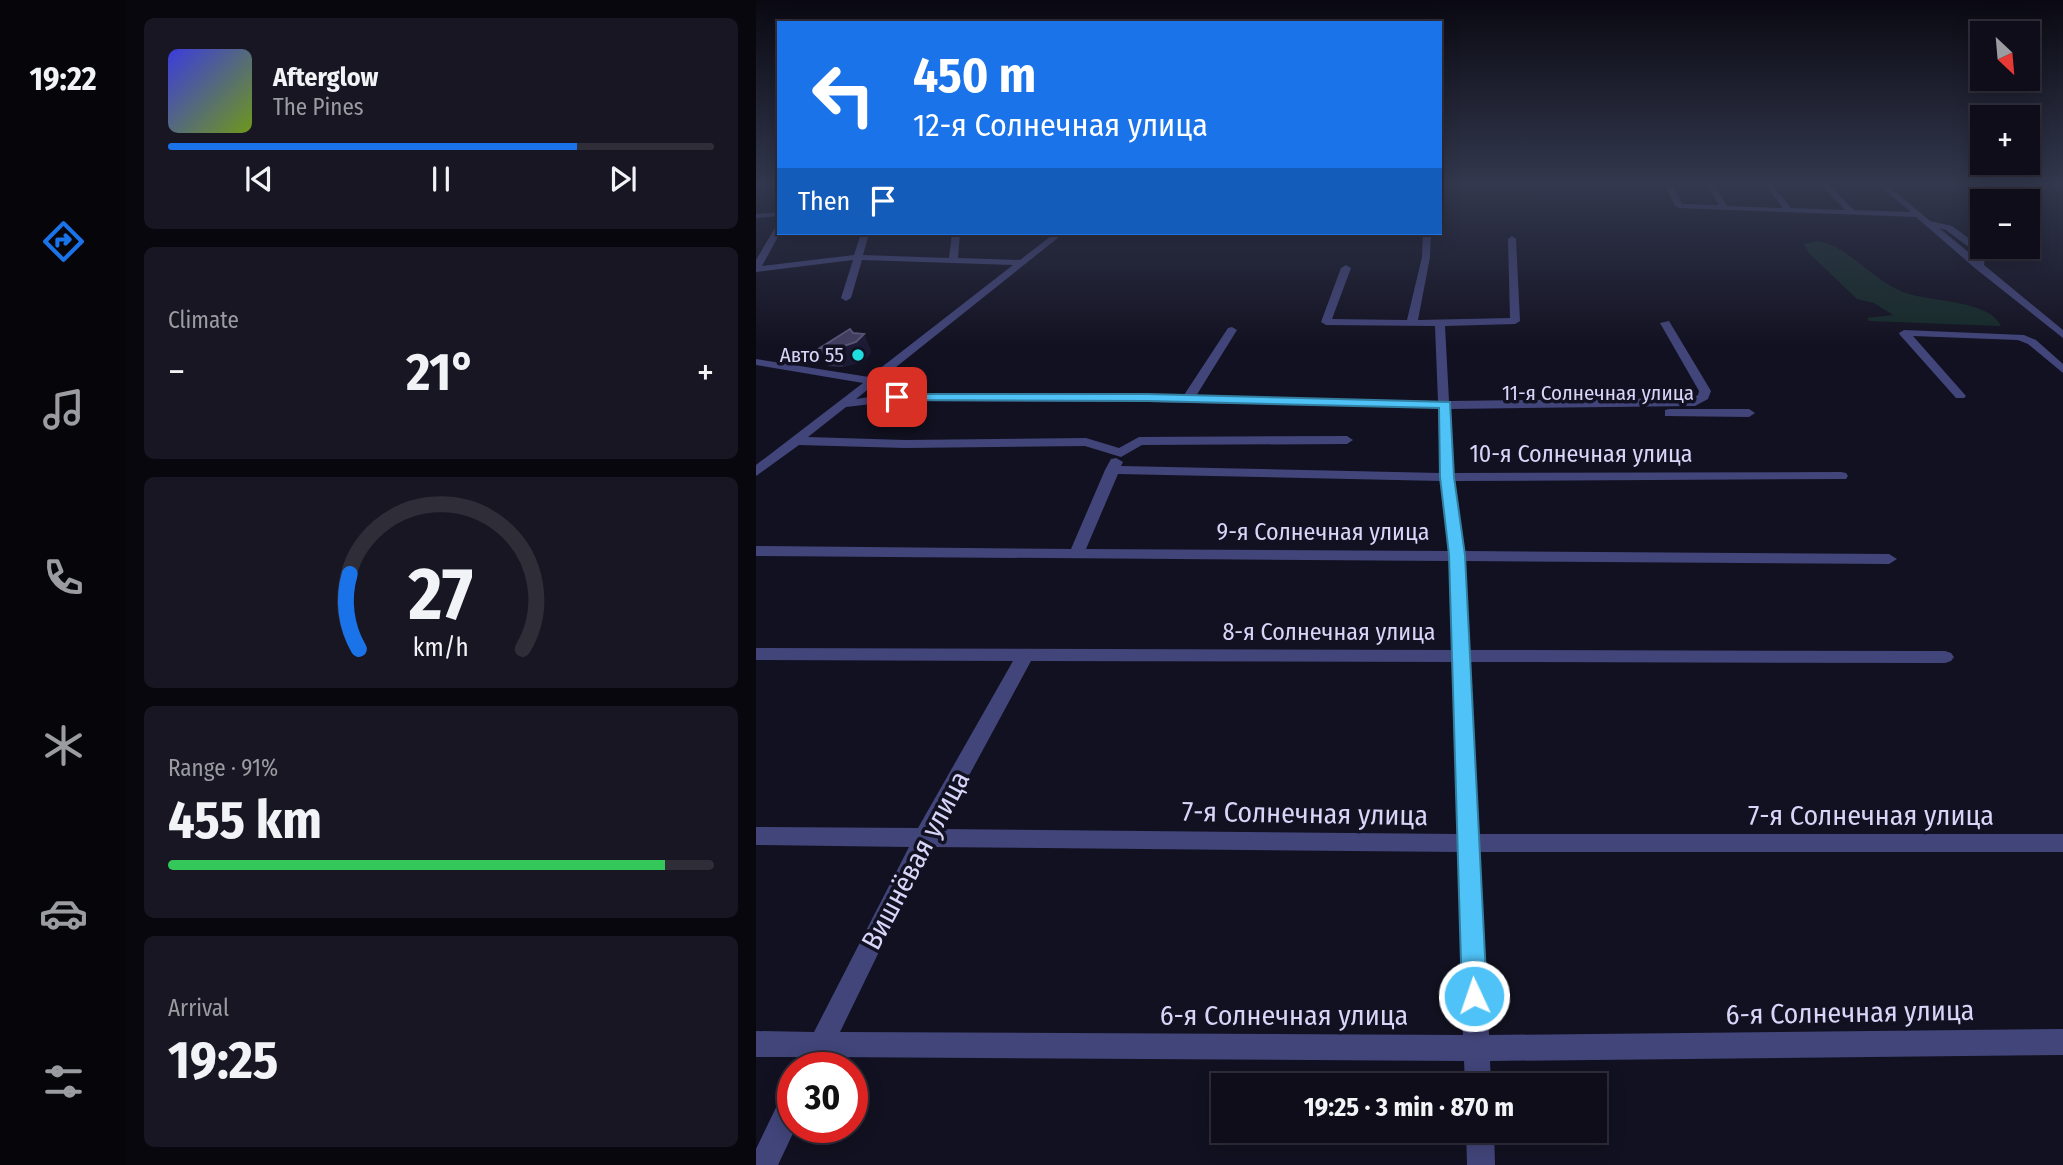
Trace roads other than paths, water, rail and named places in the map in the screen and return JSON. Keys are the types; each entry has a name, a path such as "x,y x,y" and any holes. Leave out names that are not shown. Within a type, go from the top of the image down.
{"street":[{"path":"756,269 773,238"},
{"path":"846,298 864,238"},
{"path":"953,260 955,238"},
{"path":"756,472 1053,238"},
{"path":"1413,323 1426,257 1427,238"},
{"path":"1944,238 2063,335"},
{"path":"1346,268 1326,322 1515,321 1512,239"},
{"path":"756,269 859,257 1021,263"},
{"path":"1440,323 1446,408 1447,477 1457,555 1466,843 1478,1073"},
{"path":"844,404 897,397 1188,399 1446,408 1569,403 1678,403 1704,397 1705,391 1665,323"},
{"path":"1188,399 1232,330"},
{"path":"1960,396 1904,333 2020,337 2032,342 2063,370"},
{"path":"756,362 859,377 871,382"},
{"name":"11-я Солнечная улица","path":"1446,408 1749,413"},
{"path":"1077,553 1121,453 1139,441 1347,440"},
{"path":"798,441 1087,442 1121,453"},
{"name":"10-я Солнечная улица","path":"1112,471 1447,477 1841,476"},
{"name":"9-я Солнечная улица","path":"756,551 1889,559"},
{"name":"8-я Солнечная улица","path":"756,654 1945,657"},
{"name":"Вишнёвая улица","path":"817,1052 925,836 1025,655"},
{"name":"7-я Солнечная улица","path":"756,836 1466,843 2063,843"},
{"name":"6-я Солнечная улица","path":"756,1044 1477,1048 2063,1042"},
{"path":"763,1165 777,1136"},
{"path":"1480,1143 1481,1165"}],"place":[{"name":"Авто 55","path":"858,355"}]}
